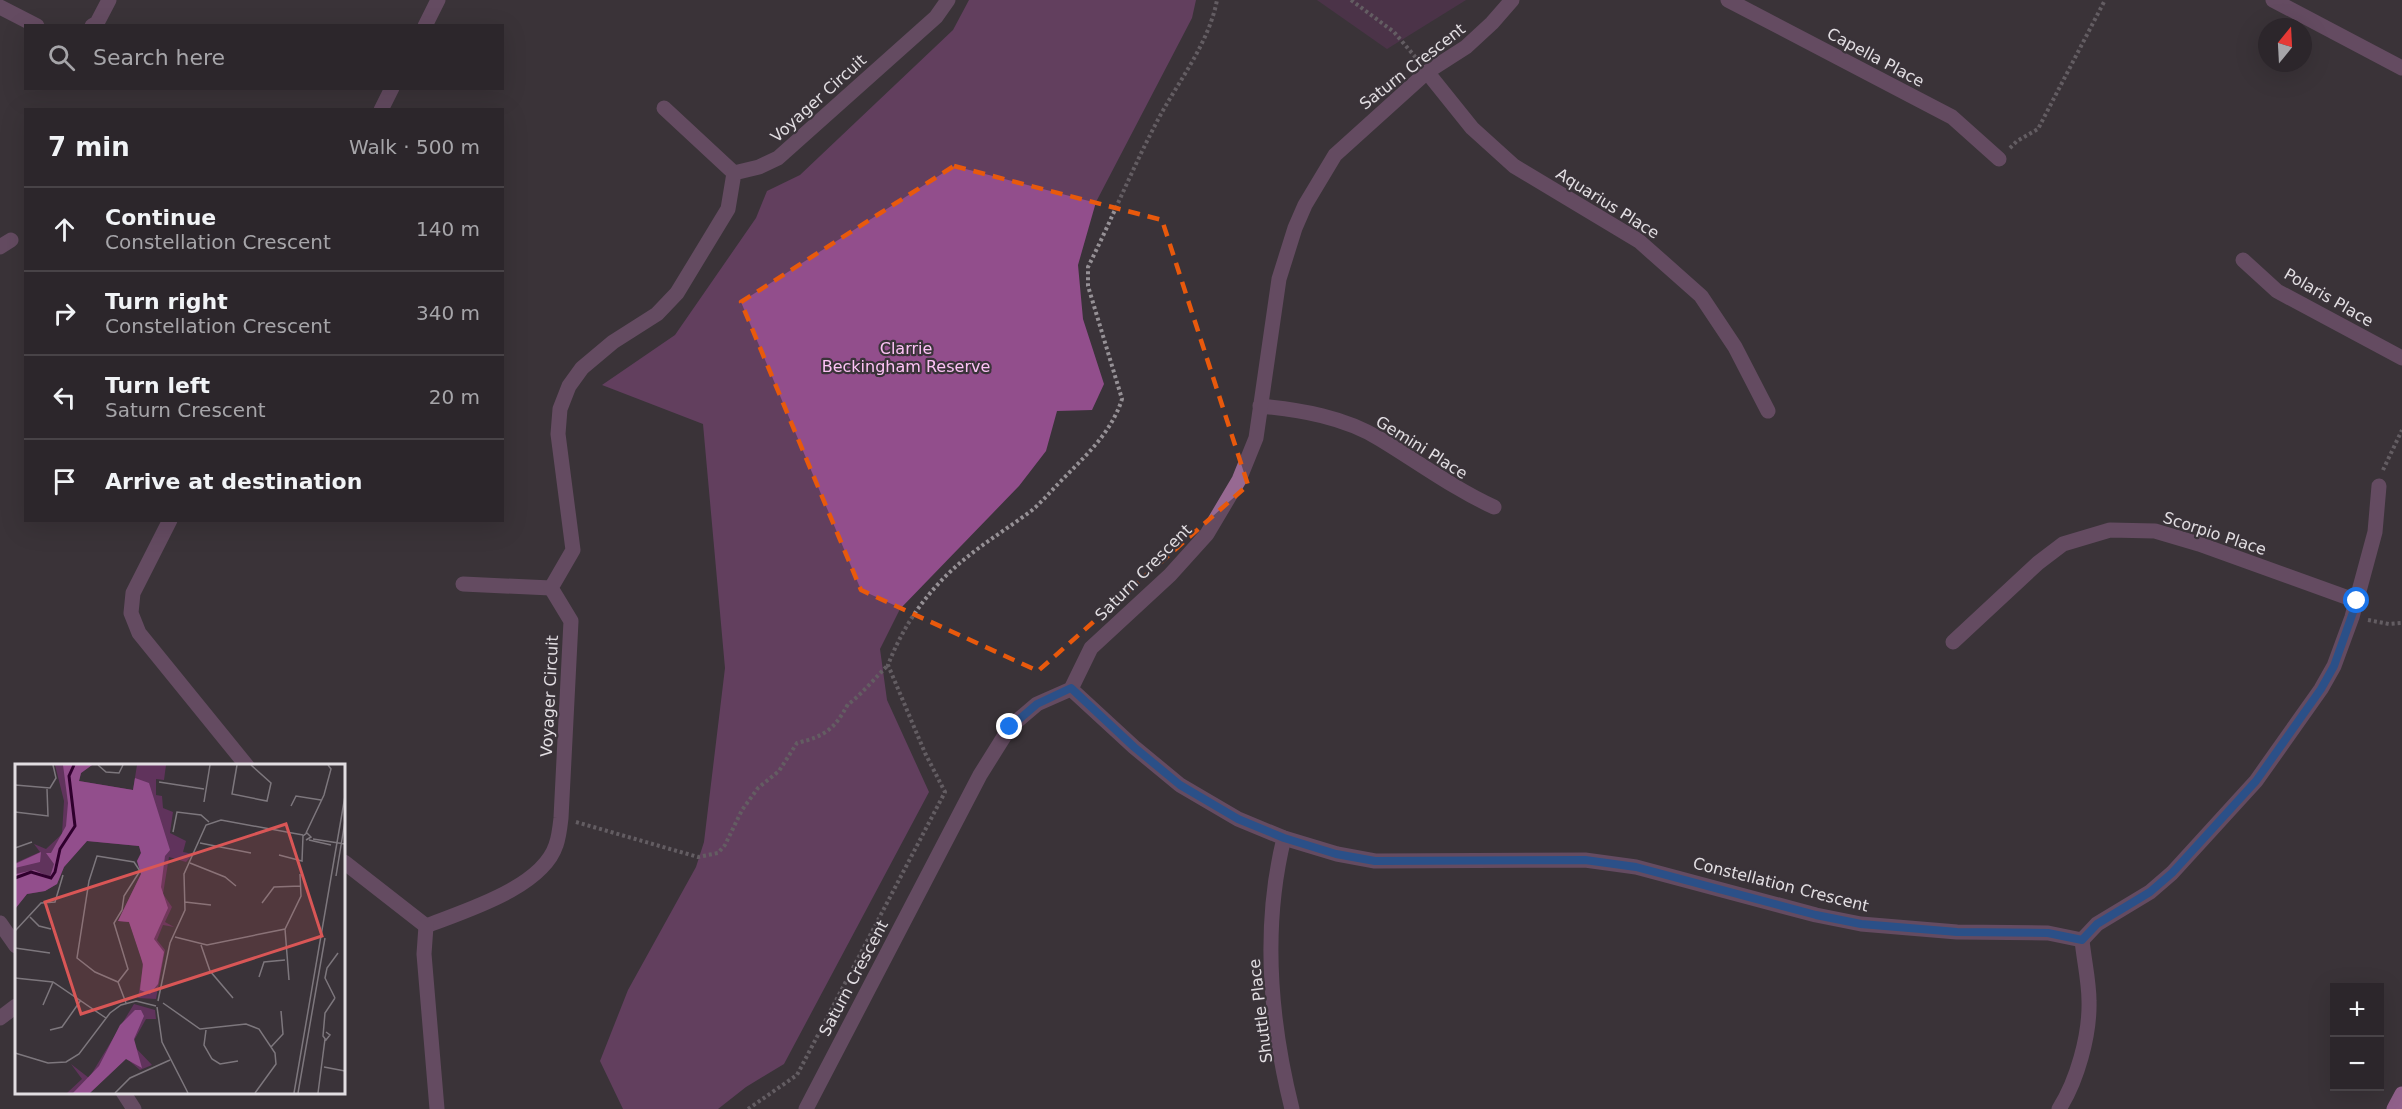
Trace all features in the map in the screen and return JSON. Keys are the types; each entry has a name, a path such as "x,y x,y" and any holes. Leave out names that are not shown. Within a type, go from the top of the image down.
{"main road":[{"path":"2394,1109 2402,1094"}],"street":[{"path":"96,24 109,0"},
{"path":"426,24 438,0"},
{"name":"Voyager Circuit","path":"734,173 759,167 778,158 936,17 948,0"},
{"name":"Saturn Crescent","path":"806,1109 980,775 1010,727 1037,704 1071,688 1091,648 1170,575 1207,534 1239,480 1256,438 1279,279 1295,228 1305,205 1335,154 1427,72 1466,47 1512,0"},
{"name":"Capella Place","path":"1728,0 1953,117 1999,159"},
{"path":"2273,0 2402,68"},
{"path":"0,7 33,24"},
{"name":"Aquarius Place","path":"1427,72 1472,128 1514,166 1639,241 1701,296 1735,347 1768,411"},
{"path":"382,108 391,90"},
{"path":"463,584 551,588 573,550 558,434 560,409 569,387 582,368 613,342 657,314 677,293 728,209 734,173 664,108"},
{"name":"Polaris Place","path":"2243,260 2277,291 2402,358"},
{"name":"Gemini Place","path":"1260,406 1302,410 1378,437 1464,493 1494,507"},
{"path":"2059,1109 2074,1081 2087,1030 2090,1001 2082,940 2097,924 2150,892 2172,873 2256,781 2321,689 2334,666 2357,601 2375,532 2379,486"},
{"path":"169,522 133,593 131,613 139,633 246,764"},
{"name":"Scorpio Place","path":"1953,642 2038,563 2063,544 2110,530 2155,531 2166,534 2357,601"},
{"name":"Voyager Circuit","path":"426,926 488,901 537,874 556,847 561,818 571,621 551,588"},
{"name":"Constellation Crescent","path":"1071,688 1134,747 1180,785 1238,819 1284,838 1336,854 1375,861 1585,860 1636,867 1816,915 1861,924 1957,932 2048,933 2082,940"},
{"name":"Shuttle Place","path":"1284,838 1275,873 1270,939 1273,999 1292,1109"},
{"path":"345,863 426,926 424,954 436,1109"},
{"path":"0,923 15,945"},
{"path":"0,1018 15,1007"},
{"path":"124,1094 134,1109"}],"path":[{"path":"561,818 698,857 718,853 725,845 742,810 758,788 779,771 797,743 829,731 839,721 848,704 854,703 862,690 888,665 898,639 911,617 941,581 981,545 1033,509 1100,440 1117,414 1122,399 1088,286 1088,267 1150,134 1197,53 1217,0"},
{"path":"1351,0 1394,32 1427,72"},
{"path":"1999,159 2017,141 2038,129 2105,0"},
{"path":"2379,486 2381,475 2402,430"},
{"path":"2352,617 2390,624 2402,623"},
{"path":"748,1109 797,1075 945,792 925,753 888,665"}],"highlighted area":[{"path":"954,166 1162,220 1248,485 1038,671 861,590 741,302"}],"shaded area":[{"path":"1317,0 1466,0 1387,49"}],"green space":[{"name":"Clarrie Beckingham Reserve","path":"969,0 1196,0 1192,18 1096,202 1078,265 1083,319 1104,384 1092,410 1057,411 1046,451 1019,486 900,609 880,649 887,700 929,792 784,1064 746,1087 718,1109 623,1109 600,1061 628,990 696,867 704,842 725,668 703,424 602,385 675,335 756,218 767,191 800,175 953,30"}],"route":[{"path":"1010,727 1037,704 1071,688 1134,747 1180,785 1238,819 1284,838 1336,854 1375,861 1585,860 1636,867 1816,915 1861,924 1957,932 2048,933 2082,940 2097,924 2150,892 2172,873 2256,781 2321,689 2334,666 2357,601"}]}
